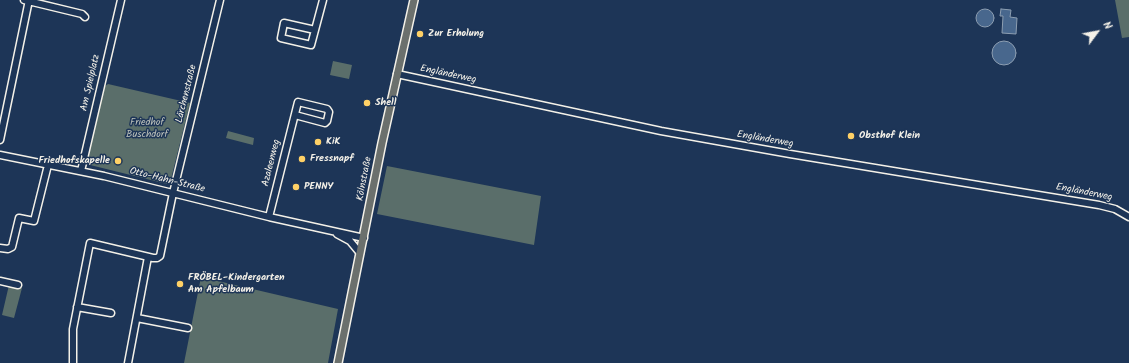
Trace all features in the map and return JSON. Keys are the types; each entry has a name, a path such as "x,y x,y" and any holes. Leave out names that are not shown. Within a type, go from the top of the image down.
{"main road":[{"name":"Kölnstraße","path":"338,363 382,143 414,0"}],"street":[{"name":"Am Spielplatz","path":"81,171 121,0"},
{"name":"Lärchenstraße","path":"148,257 157,258 160,256 173,193 220,0"},
{"path":"315,30 284,23 281,38 311,46 323,0"},
{"path":"0,140 27,1 82,14 85,17"},
{"name":"Engländerweg","path":"397,74 661,132 1099,205 1115,210 1129,217"},
{"name":"Azaleenweg","path":"269,216 298,102 327,109 329,112 327,121 325,122 295,115"},
{"name":"Otto-Hahn-Straße","path":"0,155 81,171 364,238"},
{"path":"0,248 8,250 12,246 19,218 34,221 48,165"},
{"name":"Otto-Hahn-Straße","path":"329,230 350,241 360,253"},
{"path":"73,363 73,329 90,243 148,257 128,363"},
{"path":"0,281 18,285"},
{"path":"77,307 111,313"},
{"path":"137,318 188,328"}],"green space":[{"path":"1115,0 1129,0 1129,37 1122,38"},
{"path":"333,61 352,65 349,79 330,75"},
{"name":"Friedhof Buschdorf","path":"108,84 190,103 170,183 167,184 86,164 105,86"},
{"path":"228,131 254,138 253,145 226,138"},
{"path":"387,166 541,196 534,245 377,214"},
{"path":"201,277 338,309 328,363 184,363"},
{"path":"9,285 22,288 14,318 2,315"}],"water":[{"path":"985,9 991,12 994,18 991,24 985,27 979,24 976,18 979,12"},
{"path":"1001,9 1011,10 1010,17 1017,18 1016,34 1002,33 1003,16 1000,16"},
{"path":"1004,41 1009,42 1015,48 1015,58 1009,64 1004,65 999,64 993,58 992,53 993,48 999,42"}],"place":[{"name":"Zur Erholung","path":"420,34"},
{"name":"Shell","path":"367,103"},
{"name":"Obsthof Klein","path":"851,136"},
{"name":"KiK","path":"318,142"},
{"name":"Fressnapf","path":"302,159"},
{"name":"Friedhofskapelle","path":"118,161"},
{"name":"PENNY","path":"296,187"},
{"name":"FRÖBEL-Kindergarten Am Apfelbaum","path":"180,284"}]}
